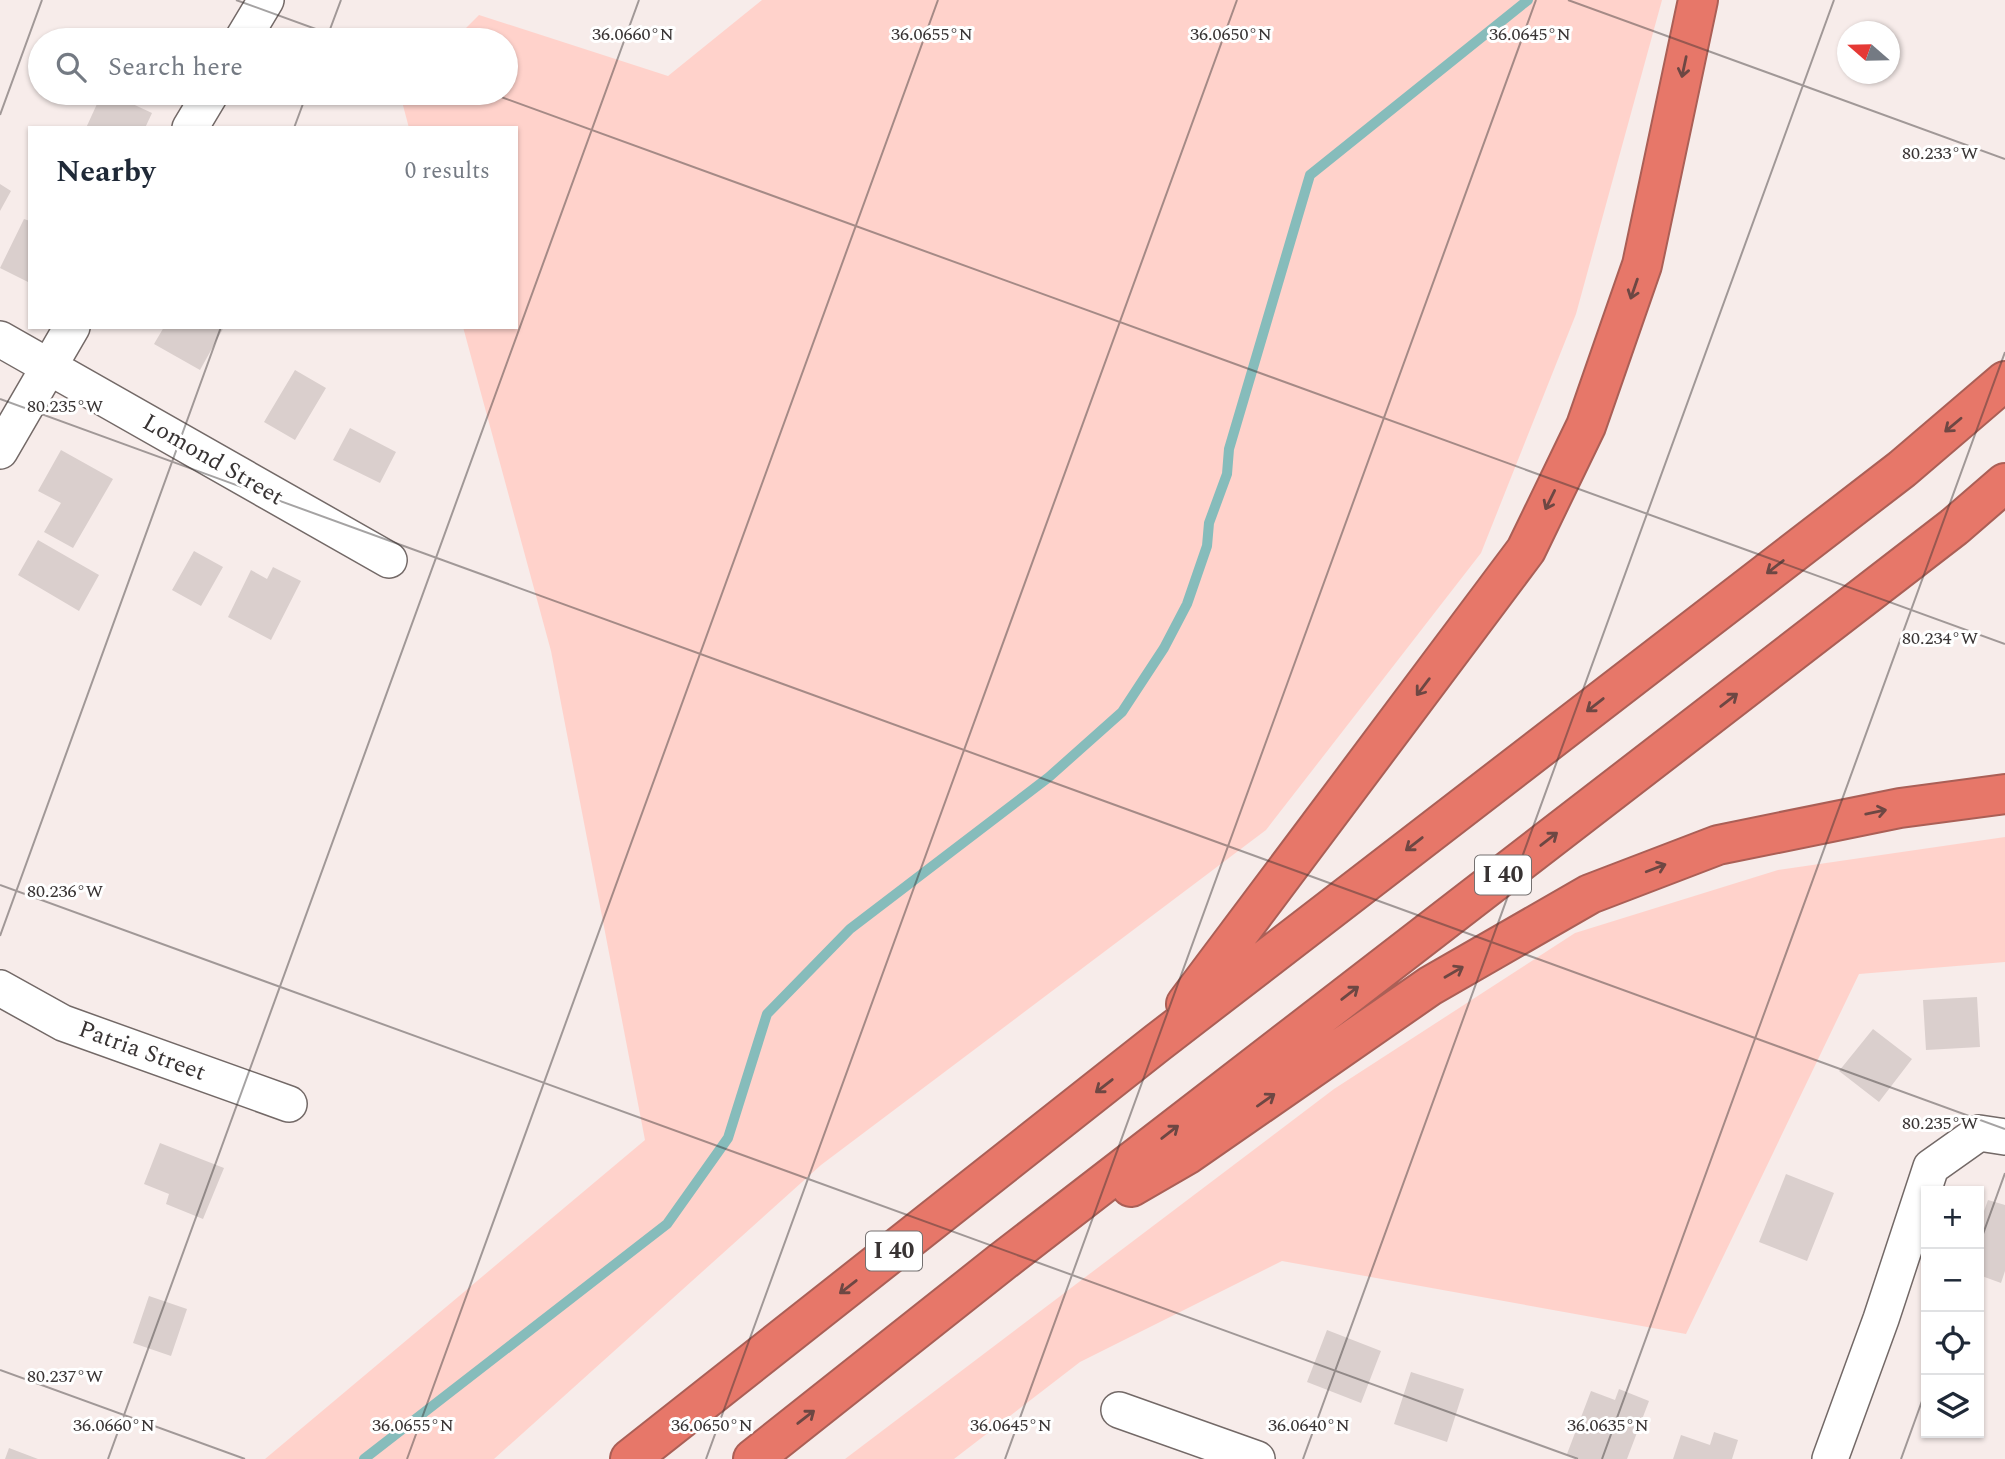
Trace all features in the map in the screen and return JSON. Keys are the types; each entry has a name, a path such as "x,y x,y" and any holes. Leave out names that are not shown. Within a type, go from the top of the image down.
{"highway":[{"path":"1157,1043 1526,550 1586,426 1642,265 1698,0"},
{"name":"I 40","path":"631,1459 1157,1043 1902,469 2005,381"},
{"name":"I 40","path":"753,1459 999,1264 1954,527 2005,482"},
{"path":"999,1264 1188,1154 1430,986 1590,894 1718,845 1900,807 2005,794"}],"street":[{"path":"249,28 265,0"},
{"path":"191,126 204,105"},
{"path":"0,451 71,329"},
{"name":"Lomond Street","path":"0,339 389,560"},
{"name":"Patria Street","path":"0,988 63,1023 289,1104"},
{"path":"1830,1459 1881,1319 1931,1167 1979,1133 2005,1137"},
{"path":"1119,1410 1257,1459"}],"shaded area":[{"path":"762,0 1662,0 1576,314 1481,553 1266,830 821,1165 494,1459 265,1459 645,1140 551,651 464,329 518,329 518,126 408,126 403,105 518,105 518,28 466,28 479,15 668,76"},
{"path":"2005,837 2005,962 1859,974 1686,1334 1282,1261 1080,1362 954,1459 845,1459 1334,1089 1575,933 1778,870"}],"building":[{"path":"97,105 135,105 152,113 146,126 87,126"},
{"path":"0,184 11,191 0,211"},
{"path":"24,219 28,220 28,282 0,268"},
{"path":"163,329 223,329 200,370 154,344"},
{"path":"295,370 326,388 295,440 264,422"},
{"path":"350,428 396,452 380,483 333,460"},
{"path":"61,450 113,479 73,548 44,532 61,503 38,491"},
{"path":"38,540 99,575 79,611 18,575"},
{"path":"194,551 223,567 201,606 172,590"},
{"path":"273,567 301,581 271,640 228,617 251,570 267,579"},
{"path":"1977,997 1980,1047 1926,1050 1923,1000"},
{"path":"1873,1029 1912,1059 1879,1102 1839,1071"},
{"path":"160,1143 224,1168 203,1219 166,1204 169,1194 144,1184"},
{"path":"1786,1174 1834,1193 1807,1261 1759,1242"},
{"path":"1988,1200 2005,1205 2005,1271 2001,1283 1984,1277 1984,1211"},
{"path":"149,1296 187,1309 171,1356 133,1343"},
{"path":"1327,1330 1381,1351 1361,1403 1307,1382"},
{"path":"1411,1372 1464,1389 1447,1442 1394,1424"},
{"path":"1619,1389 1649,1401 1627,1459 1579,1459 1567,1454 1591,1391 1615,1400"},
{"path":"1714,1432 1738,1440 1732,1459 1673,1459 1681,1435 1710,1445"},
{"path":"9,1448 38,1459 5,1459"}],"waterway":[{"path":"364,1459 667,1224 728,1138 767,1014 850,929 1049,777 1122,712 1164,648 1187,604 1207,546 1209,523 1227,474 1229,449 1310,175 1528,0"}]}
